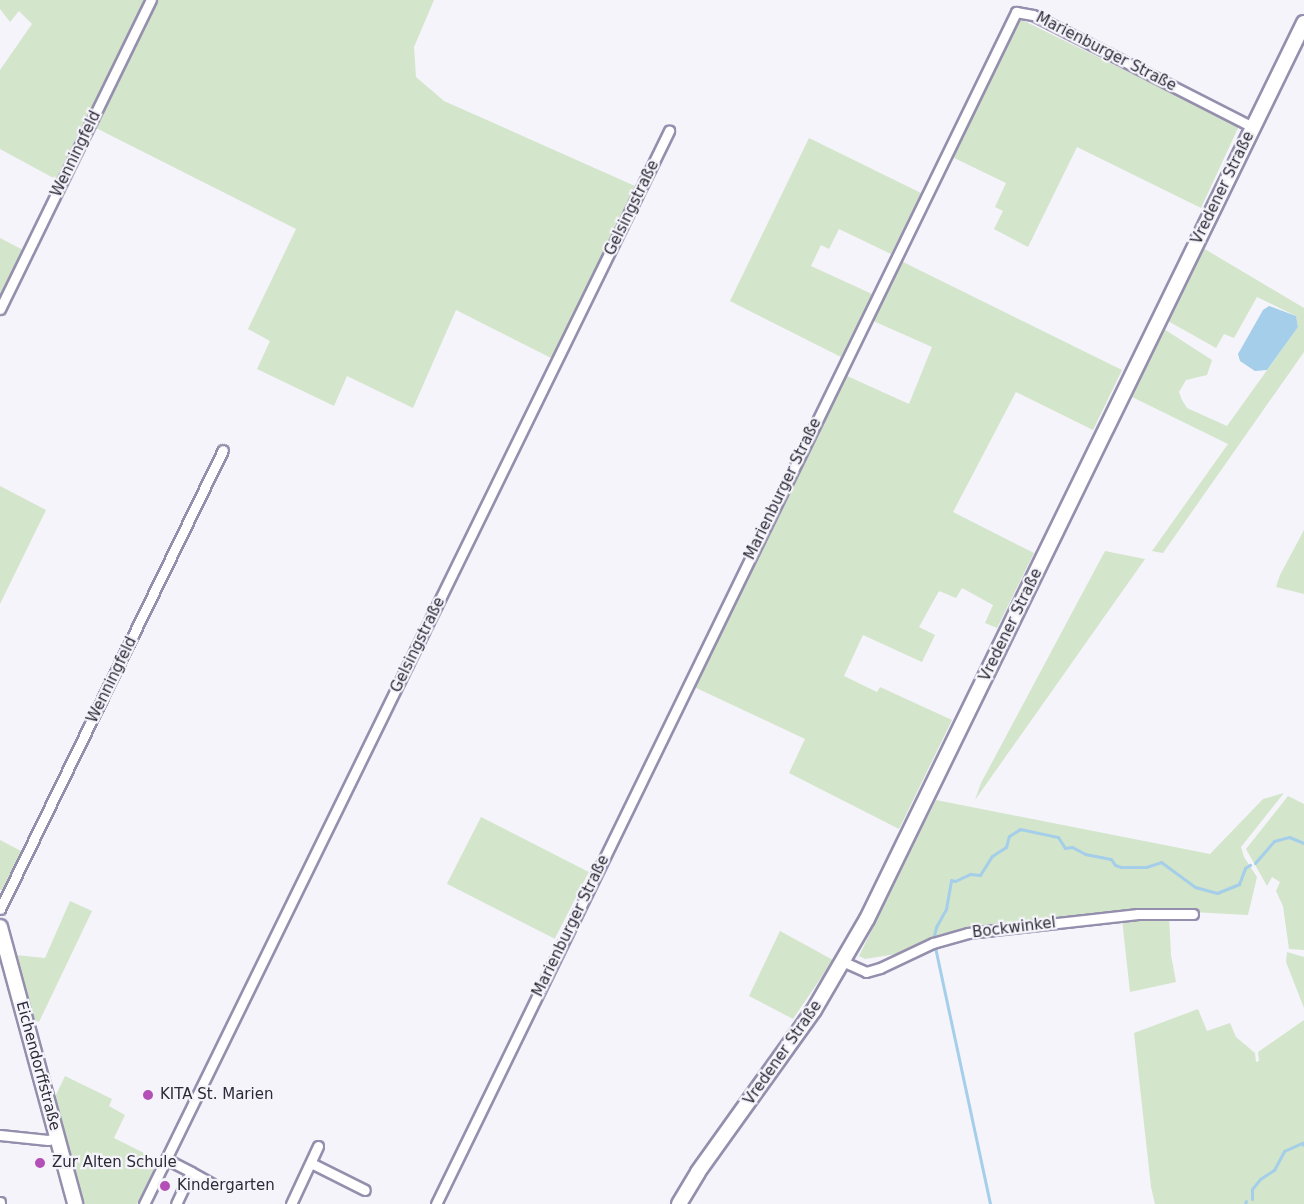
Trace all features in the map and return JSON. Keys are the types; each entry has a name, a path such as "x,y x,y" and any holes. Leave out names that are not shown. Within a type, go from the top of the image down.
{"street":[{"name":"Wenningfeld","path":"0,309 151,0"},
{"name":"Marienburger Straße","path":"436,1204 1016,12 1033,15 1253,127"},
{"name":"Vredener Straße","path":"679,1204 698,1172 808,1019 844,962 1304,23"},
{"name":"Gelsingstraße","path":"144,1204 669,131"},
{"name":"Wenningfeld","path":"0,909 223,450"},
{"name":"Bockwinkel","path":"844,962 866,972 880,968 933,943 968,933 1138,914 1192,914"},
{"name":"Eichendorffstraße","path":"0,927 75,1204"},
{"path":"0,1135 48,1140 57,1138"},
{"path":"291,1204 318,1146"},
{"path":"166,1159 211,1183"},
{"path":"311,1163 365,1190"},
{"path":"176,1204 190,1172"}],"green space":[{"path":"0,0 146,0 59,181 0,149 0,70 32,24 19,11 10,22 0,9"},
{"path":"157,0 434,0 414,47 416,77 444,101 635,186 553,359 456,310 413,408 347,376 334,406 257,369 270,341 248,329 296,229 96,128"},
{"path":"1018,18 1239,126 1201,208 1077,147 1028,247 994,229 1003,211 995,207 1006,183 950,156"},
{"path":"809,138 921,193 891,254 839,229 829,249 821,245 811,266 872,294 841,357 730,301"},
{"path":"0,238 23,250 0,300"},
{"path":"1203,248 1304,308 1304,352 1163,553 1152,551 1228,444 1130,396 1164,329 1212,360 1207,375 1186,380 1179,392 1187,408 1227,426 1298,327 1296,316 1257,297 1234,338 1224,334 1216,348 1168,321"},
{"path":"899,260 1122,370 1093,430 1016,392 953,512 1034,553 997,628 985,623 993,605 962,588 956,598 939,591 919,627 935,635 922,662 863,635 844,676 877,692 880,687 952,720 899,829 789,773 805,739 692,686 845,375 909,404 932,347 871,320"},
{"path":"0,486 46,510 0,604"},
{"path":"1304,530 1304,594 1276,587"},
{"path":"1105,551 1145,559 975,800 981,783"},
{"path":"1284,793 1241,847 1244,857 1257,877 1248,915 1155,910 994,925 925,942 896,954 865,959 859,956 936,800 1210,854 1263,799"},
{"path":"1288,796 1304,804 1304,950 1289,949 1283,906 1276,891 1280,882 1272,877 1267,886 1246,849"},
{"path":"481,817 589,872 555,939 447,884"},
{"path":"0,840 23,852 3,890 0,890"},
{"path":"70,901 92,911 39,1022 32,1019 15,955 45,958"},
{"path":"1169,916 1171,955 1176,982 1130,992 1122,919"},
{"path":"780,931 833,960 793,1019 749,996"},
{"path":"1287,952 1304,957 1304,1008 1286,962"},
{"path":"1198,1009 1207,1031 1230,1023 1236,1037 1255,1053 1256,1062 1259,1061 1258,1052 1304,1020 1304,1204 1155,1204 1151,1187 1134,1033"},
{"path":"65,1076 112,1099 109,1106 125,1115 114,1138 158,1160 137,1204 83,1204 54,1099"}],"water":[{"path":"1269,306 1296,316 1298,327 1267,370 1255,371 1240,361 1238,354 1263,310"}],"waterway":[{"path":"933,940 936,927 946,909 951,880 955,881 970,874 980,875 992,856 1006,847 1009,836 1020,829 1058,837 1065,848 1072,847 1085,854 1111,859 1115,865 1121,867 1146,867 1161,862 1195,887 1217,893 1239,884 1245,868 1250,865"},
{"path":"1255,863 1274,841 1289,837 1304,843"},
{"path":"935,947 990,1204"},
{"path":"1252,1199 1252,1189 1260,1179 1274,1170 1284,1151 1302,1143 1304,1145"}],"place":[{"name":"KITA St. Marien","path":"148,1095"},
{"name":"Zur Alten Schule","path":"40,1163"},
{"name":"Kindergarten","path":"165,1186"}]}
